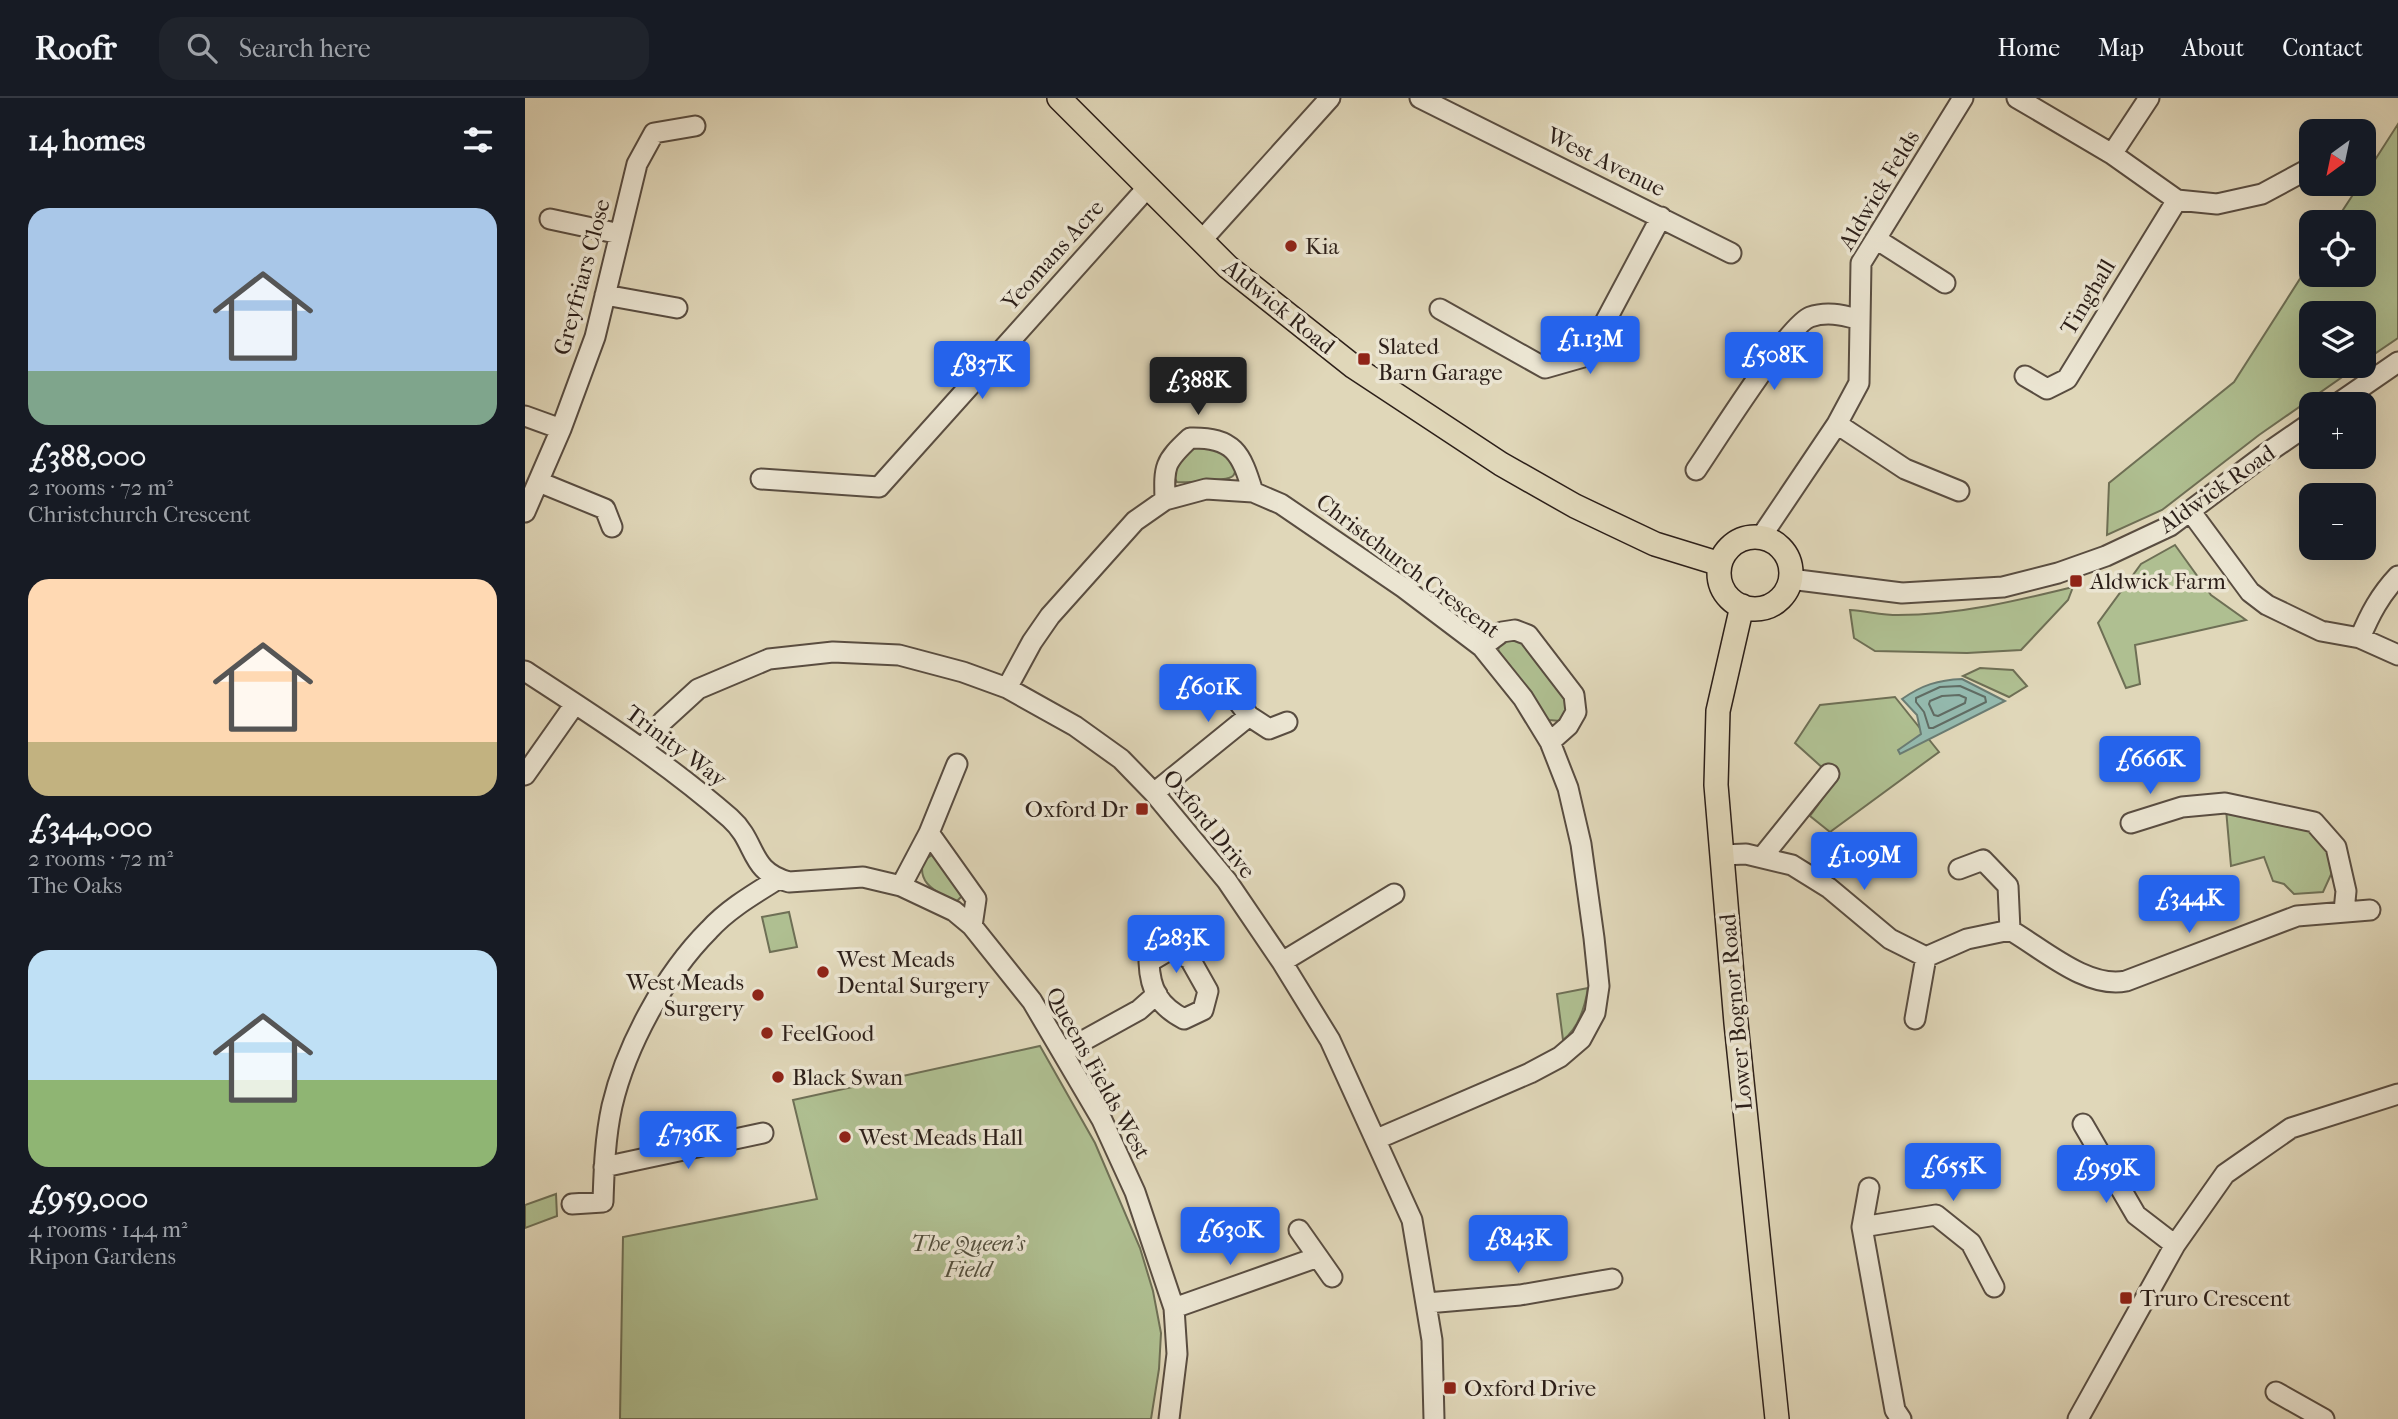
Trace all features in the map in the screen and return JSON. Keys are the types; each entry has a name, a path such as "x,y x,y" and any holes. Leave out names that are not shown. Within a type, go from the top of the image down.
{"main road":[{"name":"Aldwick Road","path":"1059,98 1201,241 1268,301 1354,367 1501,464 1575,506 1655,544 1720,564"},
{"path":"1750,537 1761,537 1780,548 1787,557 1790,579 1781,597 1772,604 1752,608 1742,606 1726,593 1721,584 1720,564 1731,546 1750,537"},
{"name":"Lower Bognor Road","path":"1742,606 1718,710 1716,785 1743,1089 1777,1419"}],"street":[{"path":"1201,241 1330,98"},
{"name":"West Avenue","path":"1420,98 1731,253"},
{"name":"Aldwick Felds","path":"1761,537 1837,424 1859,383 1861,263 1963,98"},
{"path":"2017,98 2112,154 2176,200 2217,204 2262,194 2299,174"},
{"path":"2112,154 2149,98"},
{"name":"Greyfriars Close","path":"525,512 561,429 595,337 637,164 654,132 695,126"},
{"name":"Yeomans Acre","path":"761,479 879,487 1147,188"},
{"name":"Tinghall","path":"2025,376 2047,389 2067,379 2176,200"},
{"path":"1440,309 1545,368 1587,356 1661,217"},
{"path":"549,219 620,234"},
{"path":"1876,239 1945,283"},
{"path":"605,295 677,309"},
{"path":"1696,470 1784,342 1807,317 1830,313 1858,319"},
{"path":"2354,392 2398,362"},
{"path":"525,416 561,429"},
{"path":"1837,424 1905,469 1959,491"},
{"name":"Aldwick Road","path":"1790,579 1902,593 2003,587 2058,573 2106,556 2171,526 2299,431"},
{"path":"1165,500 1164,468 1175,452 1190,438 1208,437 1226,442 1238,454 1253,492"},
{"path":"539,482 605,509 612,527"},
{"name":"Christchurch Crescent","path":"1007,688 1032,642 1050,616 1135,521 1165,500 1206,489 1253,492 1281,504 1313,524 1482,647 1523,698 1550,742 1568,788 1581,844 1599,986 1595,1013 1581,1039 1560,1057 1377,1139"},
{"path":"2191,512 2250,592 2267,605 2321,631 2360,638 2398,655"},
{"path":"2360,638 2376,603 2398,576"},
{"path":"1482,647 1502,632 1515,630 1528,635 1574,695 1576,712 1568,726 1550,742"},
{"name":"Oxford Drive","path":"643,749 663,721 698,689 769,659 833,652 899,655 963,672 1007,688 1075,726 1121,760 1154,793 1227,881 1282,962 1330,1040 1412,1220 1432,1339 1434,1419"},
{"name":"Trinity Way","path":"525,671 643,749 686,781 734,822 750,843 762,870 778,879"},
{"path":"525,775 575,704"},
{"path":"1154,793 1243,708 1269,729 1287,722"},
{"path":"901,886 929,833 957,764"},
{"path":"1763,856 1829,774"},
{"path":"2131,823 2182,807 2225,803 2314,822 2336,848 2346,891 2344,911"},
{"path":"929,833 976,899 972,926"},
{"path":"1959,869 1982,852 2008,886 2010,930"},
{"path":"1722,855 1746,853 1793,864 1829,888 1890,939 1926,957"},
{"name":"Queens Fields West","path":"778,879 789,882 863,877 901,886 954,911 972,926 1032,1002 1102,1120 1135,1192 1174,1308 1177,1354 1169,1419"},
{"path":"572,1204 603,1202 604,1167 612,1109 621,1072 660,994 682,960 710,928 778,879"},
{"path":"1282,962 1394,894"},
{"path":"1926,957 1967,939 2010,930 2082,975 2112,984 2297,916 2370,910"},
{"path":"1915,1019 1926,957"},
{"path":"1063,1052 1139,1010 1157,994"},
{"path":"2078,1419 2175,1245 2225,1174 2291,1128 2398,1094"},
{"path":"2083,1124 2136,1215 2175,1245"},
{"path":"604,1167 763,1133"},
{"path":"1869,1188 1861,1227 1895,1410 1901,1419"},
{"path":"1861,1227 1936,1215 1971,1243 1994,1287"},
{"path":"1299,1230 1332,1277"},
{"path":"1174,1308 1318,1257"},
{"path":"1427,1303 1520,1295 1612,1279"},
{"path":"2276,1392 2324,1419"}],"green space":[{"path":"2398,124 2398,338 2376,353 2376,301 2299,301 2299,378 2341,378 2321,392 2299,392 2299,407 2162,510 2107,535 2109,483 2234,382 2299,280 2299,287 2376,287 2376,210 2343,210 2352,196 2377,196 2377,157"},
{"path":"1200,446 1224,451 1236,469 1233,476 1219,480 1177,482 1173,476 1179,461 1189,451"},
{"path":"2175,545 2211,595 2246,620 2135,645 2140,684 2126,688 2098,623 2141,564"},
{"path":"2073,587 2068,600 2021,650 1967,653 1875,651 1854,638 1850,610 1898,615 1943,613"},
{"path":"1506,637 1523,640 1569,701 1568,714 1560,721 1549,720 1542,714 1498,653 1499,643"},
{"path":"1980,668 2013,670 2027,686 2009,697 1963,676"},
{"path":"1895,697 1939,752 1830,832 1810,816 1836,780 1795,743 1820,705"},
{"path":"2226,809 2309,827 2327,847 2334,868 2323,892 2294,894 2284,884 2273,881 2264,857 2231,866"},
{"path":"932,855 942,859 962,896 955,903 930,887 923,876 923,861"},
{"path":"789,912 797,947 770,952 762,917"},
{"path":"1588,988 1580,1017 1563,1040 1557,994"},
{"name":"The Queen's Field","path":"1040,1046 1095,1143 1140,1248 1153,1291 1161,1333 1159,1369 1151,1419 620,1419 623,1237 817,1199 793,1100"},
{"path":"556,1194 557,1216 525,1228 525,1205"}],"water":[{"path":"1962,679 2005,701 1900,754 1898,750 1921,734 1917,715 1902,699 1931,684"}],"place":[{"name":"Kia","path":"1291,246"},
{"name":"Slated Barn Garage","path":"1364,359"},
{"name":"Aldwick Farm","path":"2076,581"},
{"name":"Oxford Dr","path":"1142,809"},
{"name":"West Meads Dental Surgery","path":"823,972"},
{"name":"West Meads Surgery","path":"758,995"},
{"name":"FeelGood","path":"767,1033"},
{"name":"Black Swan","path":"778,1077"},
{"name":"West Meads Hall","path":"845,1137"},
{"name":"Truro Crescent","path":"2126,1298"},
{"name":"Oxford Drive","path":"1450,1388"}]}
